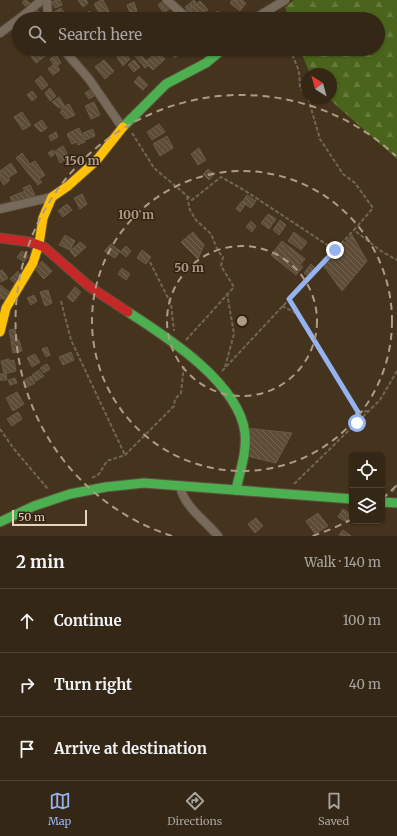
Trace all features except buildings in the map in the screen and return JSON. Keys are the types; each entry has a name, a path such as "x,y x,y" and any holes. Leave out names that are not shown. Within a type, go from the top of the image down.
{"street":[{"path":"27,12 42,0"},
{"path":"47,0 48,12"},
{"path":"167,0 180,12"},
{"path":"265,12 285,0"},
{"path":"0,33 12,24"},
{"path":"69,56 124,125"},
{"path":"0,209 52,197 68,186 96,161 124,125 166,84 206,63 214,56"},
{"path":"0,332 6,308 33,263 39,244 43,218 52,197"},
{"path":"0,238 39,244 49,250 90,287 156,331 207,371 233,403 243,424 244,445 236,490"},
{"path":"0,522 19,511 85,490 114,485 144,483 349,499"},
{"path":"180,486 184,497 218,536"},
{"path":"385,502 397,503"}],"path":[{"path":"293,56 299,71 301,89"},
{"path":"214,379 373,208 355,183 343,174 320,140 310,104"},
{"path":"124,125 154,168 192,200 221,177 244,190 335,250"},
{"path":"354,230 397,260"},
{"path":"150,262 171,304 174,334"},
{"path":"224,372 234,334 227,293"},
{"path":"289,299 358,412 357,423"},
{"path":"61,301 71,340 125,455"},
{"path":"282,306 297,314"},
{"path":"283,494 380,400 397,371"},
{"path":"358,412 369,411"},
{"path":"0,429 14,449 58,498"}],"green space":[{"path":"294,0 397,0 397,159 335,104 337,104 337,68 308,68 303,56 385,56 385,12 287,12 285,7"}],"traffic: fast":[{"path":"123,127 166,84 206,63 214,56"},
{"path":"128,312 181,348 216,379 230,397 240,414 245,433 244,454 236,490"},
{"path":"0,522 34,506 70,494 106,487 144,483 349,499"},
{"path":"385,502 397,503"}],"traffic: slow":[{"path":"0,332 6,308 33,263 39,244 43,218 52,197 68,186 96,161 123,127"}],"traffic: jam":[{"path":"0,238 30,242 44,247 90,287 128,312"}],"route":[{"path":"335,250 289,299 358,412 357,423"}]}
